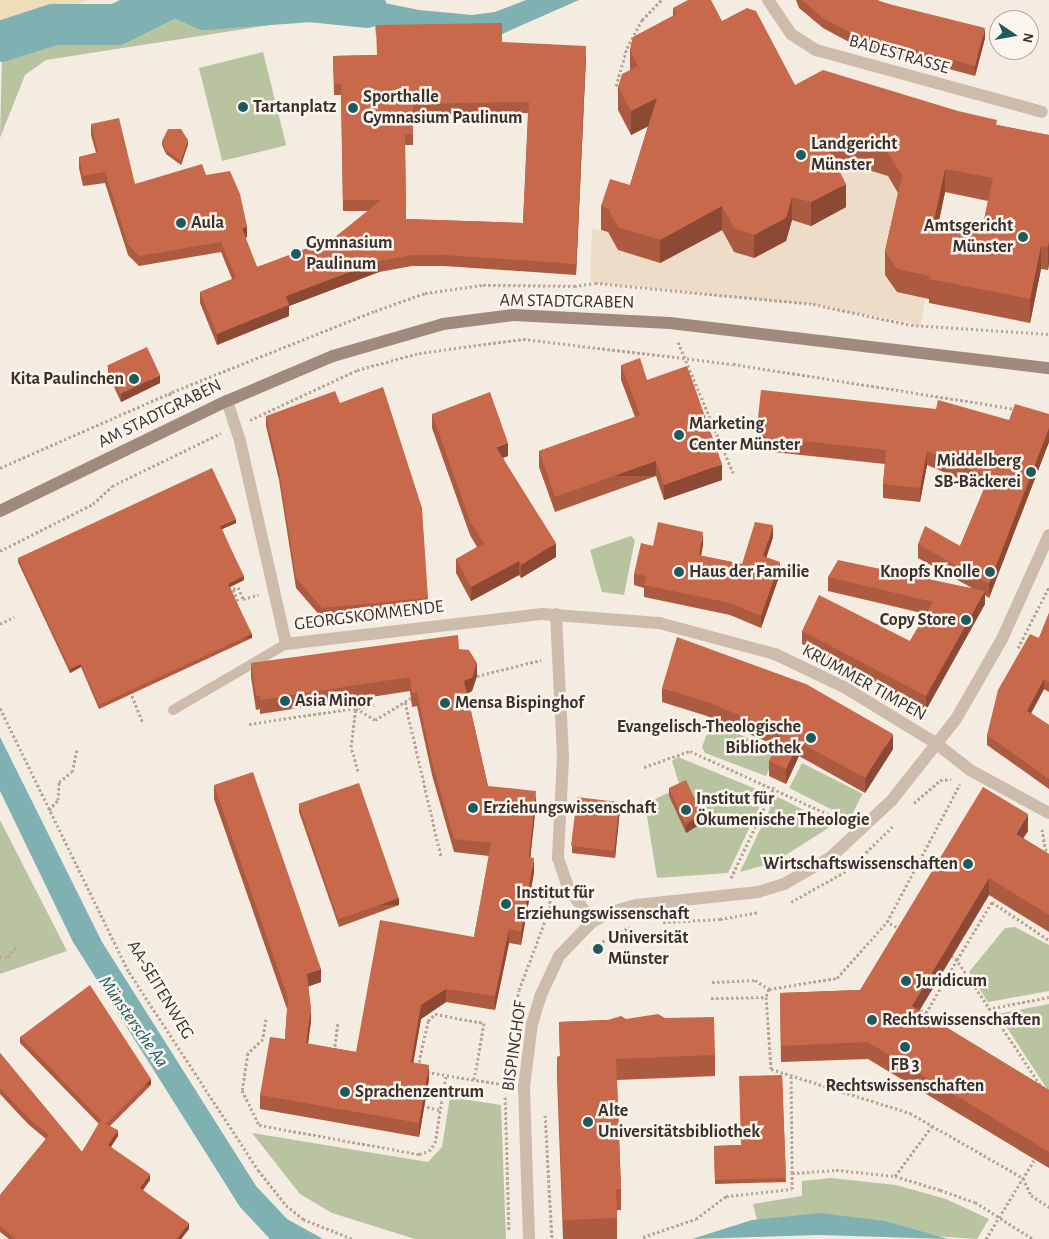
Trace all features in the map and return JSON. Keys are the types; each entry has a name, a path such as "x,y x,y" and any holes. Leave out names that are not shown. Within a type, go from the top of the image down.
{"main road":[{"name":"AM STADTGRABEN","path":"0,511 227,401 333,356 443,324 513,315 670,323 1049,368"}],"street":[{"name":"BADESTRASSE","path":"768,0 791,34 816,50 1042,112"},
{"name":"GEORGSKOMMENDE","path":"227,401 235,427 286,644 556,614"},
{"path":"556,614 564,758 558,858 568,887 592,922 637,905 723,897 784,884 831,857 892,800 937,744 994,654 1032,577 1049,535"},
{"name":"KRUMMER TIMPEN","path":"556,614 659,623 775,654 844,688 937,744 970,770 1049,813"},
{"name":"BISPINGHOF","path":"529,1239 524,1086 532,1024 550,971 559,956 592,922"}],"lane":[{"path":"173,710 286,644"}],"path":[{"path":"616,86 627,48 642,20 661,0"},
{"path":"670,323 733,474"},
{"path":"0,551 94,504 112,486 357,370 419,352 464,345 523,339 684,358 1023,410"},
{"path":"226,606 238,601 233,589 238,587 243,599"},
{"path":"1020,647 1049,587"},
{"path":"0,624 14,617"},
{"path":"477,676 546,659"},
{"path":"126,683 143,724"},
{"path":"356,708 375,720 411,698"},
{"path":"405,702 441,857"},
{"path":"249,724 374,705"},
{"name":"AA-SEITENWEG","path":"0,708 129,972 271,1188 303,1219 353,1239"},
{"path":"356,708 351,747 358,771"},
{"path":"49,810 58,800 59,782 72,772 77,750"},
{"path":"644,767 690,751 774,787 862,830"},
{"path":"912,806 940,780 948,777 969,788"},
{"path":"712,982 755,980 769,989 837,978 888,922 961,784"},
{"path":"723,897 774,787"},
{"path":"788,903 848,870 894,824"},
{"path":"1034,824 1042,828 1045,849 1049,851"},
{"path":"512,1026 519,990 550,908 550,882"},
{"path":"920,1010 926,1013 992,902 1049,940"},
{"path":"983,904 988,908"},
{"path":"661,922 720,919 766,910"},
{"path":"888,922 906,931"},
{"path":"591,950 605,938 637,925"},
{"path":"0,958 8,957 17,946"},
{"path":"952,956 1049,1097"},
{"path":"769,989 766,997 771,1069 910,1114 1023,1178 1031,1195 1049,1207"},
{"path":"711,998 766,997"},
{"path":"988,1009 1049,997"},
{"path":"417,1070 428,1021 435,1014 484,1023 474,1080"},
{"path":"266,1019 264,1039 248,1053 242,1090 259,1125 419,1154 429,1151 434,1143 446,1075"},
{"path":"338,1022 334,1054 343,1056"},
{"path":"409,1069 506,1085"},
{"path":"644,1237 696,1219 726,1196 792,1189 791,1076"},
{"path":"506,1077 504,1117 510,1239"},
{"path":"427,1107 440,1110"},
{"path":"544,1108 552,1239"},
{"path":"895,1176 932,1126"},
{"path":"986,1239 1034,1160"},
{"path":"792,1173 836,1170 895,1176 976,1202 1033,1239"}],"green space":[{"path":"306,7 309,19 46,60 25,75 0,138 2,62 27,48 142,29 172,13 194,20"},
{"name":"Tartanplatz","path":"263,52 286,145 222,161 199,68"},
{"path":"631,536 635,540 624,595 602,592 590,550"},
{"path":"711,723 778,750 766,776 705,753 702,747"},
{"path":"678,757 766,793 728,873 657,878 645,804 680,787 672,761"},
{"path":"802,763 863,794 850,819 789,788"},
{"path":"776,796 833,825 775,862 740,872"},
{"path":"0,820 67,951 0,974"},
{"path":"1015,927 1049,945 1049,991 988,1002 969,972 1005,928"},
{"path":"1049,1004 1049,1092 998,1014"},
{"path":"450,1097 501,1105 506,1239 415,1239 332,1213 300,1194 252,1133 428,1162 442,1147"},
{"path":"831,1178 896,1185 946,1199 989,1219 977,1239 758,1224 753,1204 802,1196 802,1181"}],"sand":[{"path":"0,0 89,0 0,28"}],"shaded area":[{"path":"842,163 888,176 902,199 925,298 921,325 812,304 590,282 592,229 608,232 618,250 660,263 692,246 695,240 697,243 702,237 704,240 703,236 711,236 710,233 714,230 716,233 716,229 721,227 734,252 754,258 786,241 792,221 846,207 831,178 836,166 843,167"}],"water":[{"path":"310,0 370,0 419,10 472,15 495,12 526,0 579,0 502,34 376,36 375,26 368,16 310,8"},
{"path":"0,737 102,942 256,1186 287,1219 323,1239 270,1239 240,1207 73,942 0,791"},
{"path":"820,1213 885,1221 948,1239 819,1235 692,1239 752,1220"}],"building":[{"name":"Landgericht Münster","path":"688,0 711,0 722,21 747,8 756,11 795,85 823,70 958,111 997,120 996,125 1049,135 1049,240 1048,247 1041,246 1030,299 929,279 930,276 897,269 885,251 902,176 888,153 855,142 822,137 846,184 811,202 792,197 786,218 754,235 734,228 722,206 660,240 618,227 608,209 601,206 610,179 630,185 657,98 631,111 618,87 622,74 638,66 630,49 633,37 676,14 673,8","holes":["945,169 993,178 981,234 933,225"]},
{"path":"802,0 877,0 985,28 975,66 849,32 823,18"},
{"path":"502,23 502,42 586,46 576,264 444,255 412,255 379,261 286,296 289,305 217,334 200,292 236,278 221,242 139,256 128,244 105,172 83,176 79,157 98,152 91,124 119,118 135,184 202,164 206,175 230,171 240,194 247,226 242,228 257,267 321,243 323,247 381,200 343,200 341,84 334,84 333,56 377,55 376,25","holes":["529,102 523,223 406,219 405,134 413,134 413,104"]},
{"path":"168,129 181,129 188,140 181,161 166,150 162,141"},
{"name":"Kita Paulinchen","path":"147,347 160,375 120,394 107,366"},
{"path":"640,358 647,380 687,366 722,464 664,485 656,461 555,497 539,451 640,415 621,365"},
{"path":"383,387 422,508 428,598 322,608 296,578 279,470 266,416 335,391 340,403"},
{"path":"761,390 936,409 938,400 1009,420 1015,404 1049,414 1049,428 989,584 918,544 925,526 960,546 989,477 927,451 920,488 883,484 886,450 756,436"},
{"path":"490,392 508,443 496,447 556,543 521,565 519,561 471,587 456,559 484,544 470,521 432,414"},
{"path":"212,468 236,519 220,526 244,576 228,584 252,634 99,705 81,664 70,669 18,558"},
{"path":"658,522 703,532 699,555 742,564 755,522 773,525 763,556 780,562 761,616 730,603 644,585 646,576 634,574 641,543 653,546"},
{"path":"838,560 985,591 926,696 802,631 819,595 910,641 933,602 828,577"},
{"path":"1049,613 1049,682 1044,679 1027,711 1049,725 1049,779 987,735 998,690 1030,634 1039,638"},
{"path":"458,635 459,649 469,650 477,663 472,678 464,681 488,786 536,791 529,857 534,858 521,932 509,929 495,996 446,989 421,1005 411,1062 429,1065 419,1123 260,1095 270,1037 285,1039 288,998 214,785 253,772 321,969 307,974 311,1008 306,1043 356,1052 380,920 474,937 491,843 454,839 432,762 417,692 412,693 410,677 260,700 260,696 256,696 251,663"},
{"path":"677,637 806,684 893,734 865,778 799,742 786,769 769,761 783,733 707,702 662,688"},
{"name":"Institut für Ökumenische Theologie","path":"686,780 702,814 685,822 669,788"},
{"path":"359,783 399,898 338,919 298,804"},
{"name":"Juridicum","path":"983,787 1028,814 1016,834 1049,854 1049,915 989,878 912,1006 1049,1090 1049,1152 868,1042 781,1046 780,993 860,990"},
{"path":"577,797 620,802 614,851 571,846"},
{"path":"90,985 151,1079 106,1124 118,1130 108,1145 150,1174 140,1188 189,1223 177,1239 16,1239 0,1226 0,1195 49,1135 28,1118 0,1088 0,1053 82,1152 100,1121 103,1122 20,1037"},
{"name":"Alte Universitätsbibliothek","path":"658,1014 665,1018 714,1017 715,1055 616,1059 621,1189 616,1189 617,1218 563,1220 557,1057 560,1056 559,1022 608,1020 621,1016 626,1019"},
{"path":"782,1075 786,1178 715,1180 714,1146 741,1145 739,1076"}],"waterway":[{"name":"Münstersche Aa","path":"0,41 53,24 116,24 165,0"},
{"name":"Münstersche Aa","path":"185,0 204,9 310,1 366,7"}],"place":[{"name":"Tartanplatz","path":"243,107"},
{"name":"Sporthalle Gymnasium Paulinum","path":"353,108"},
{"name":"Landgericht Münster","path":"801,155"},
{"name":"Aula","path":"181,223"},
{"name":"Amtsgericht Münster","path":"1023,237"},
{"name":"Gymnasium Paulinum","path":"296,254"},
{"name":"Kita Paulinchen","path":"134,379"},
{"name":"Marketing Center Münster","path":"679,435"},
{"name":"Middelberg SB-Bäckerei","path":"1031,472"},
{"name":"Haus der Familie","path":"679,572"},
{"name":"Knopfs Knolle","path":"990,572"},
{"name":"Copy Store","path":"966,620"},
{"name":"Asia Minor","path":"285,701"},
{"name":"Mensa Bispinghof","path":"445,703"},
{"name":"Evangelisch-Theologische Bibliothek","path":"811,738"},
{"name":"Erziehungswissenschaft","path":"473,808"},
{"name":"Institut für Ökumenische Theologie","path":"686,810"},
{"name":"Wirtschaftswissenschaften","path":"968,864"},
{"name":"Institut für Erziehungswissenschaft","path":"506,904"},
{"name":"Universität Münster","path":"598,949"},
{"name":"Juridicum","path":"906,981"},
{"name":"Rechtswissenschaften","path":"872,1020"},
{"name":"FB 3 Rechtswissenschaften","path":"905,1047"},
{"name":"Sprachenzentrum","path":"345,1092"},
{"name":"Alte Universitätsbibliothek","path":"588,1122"}]}
